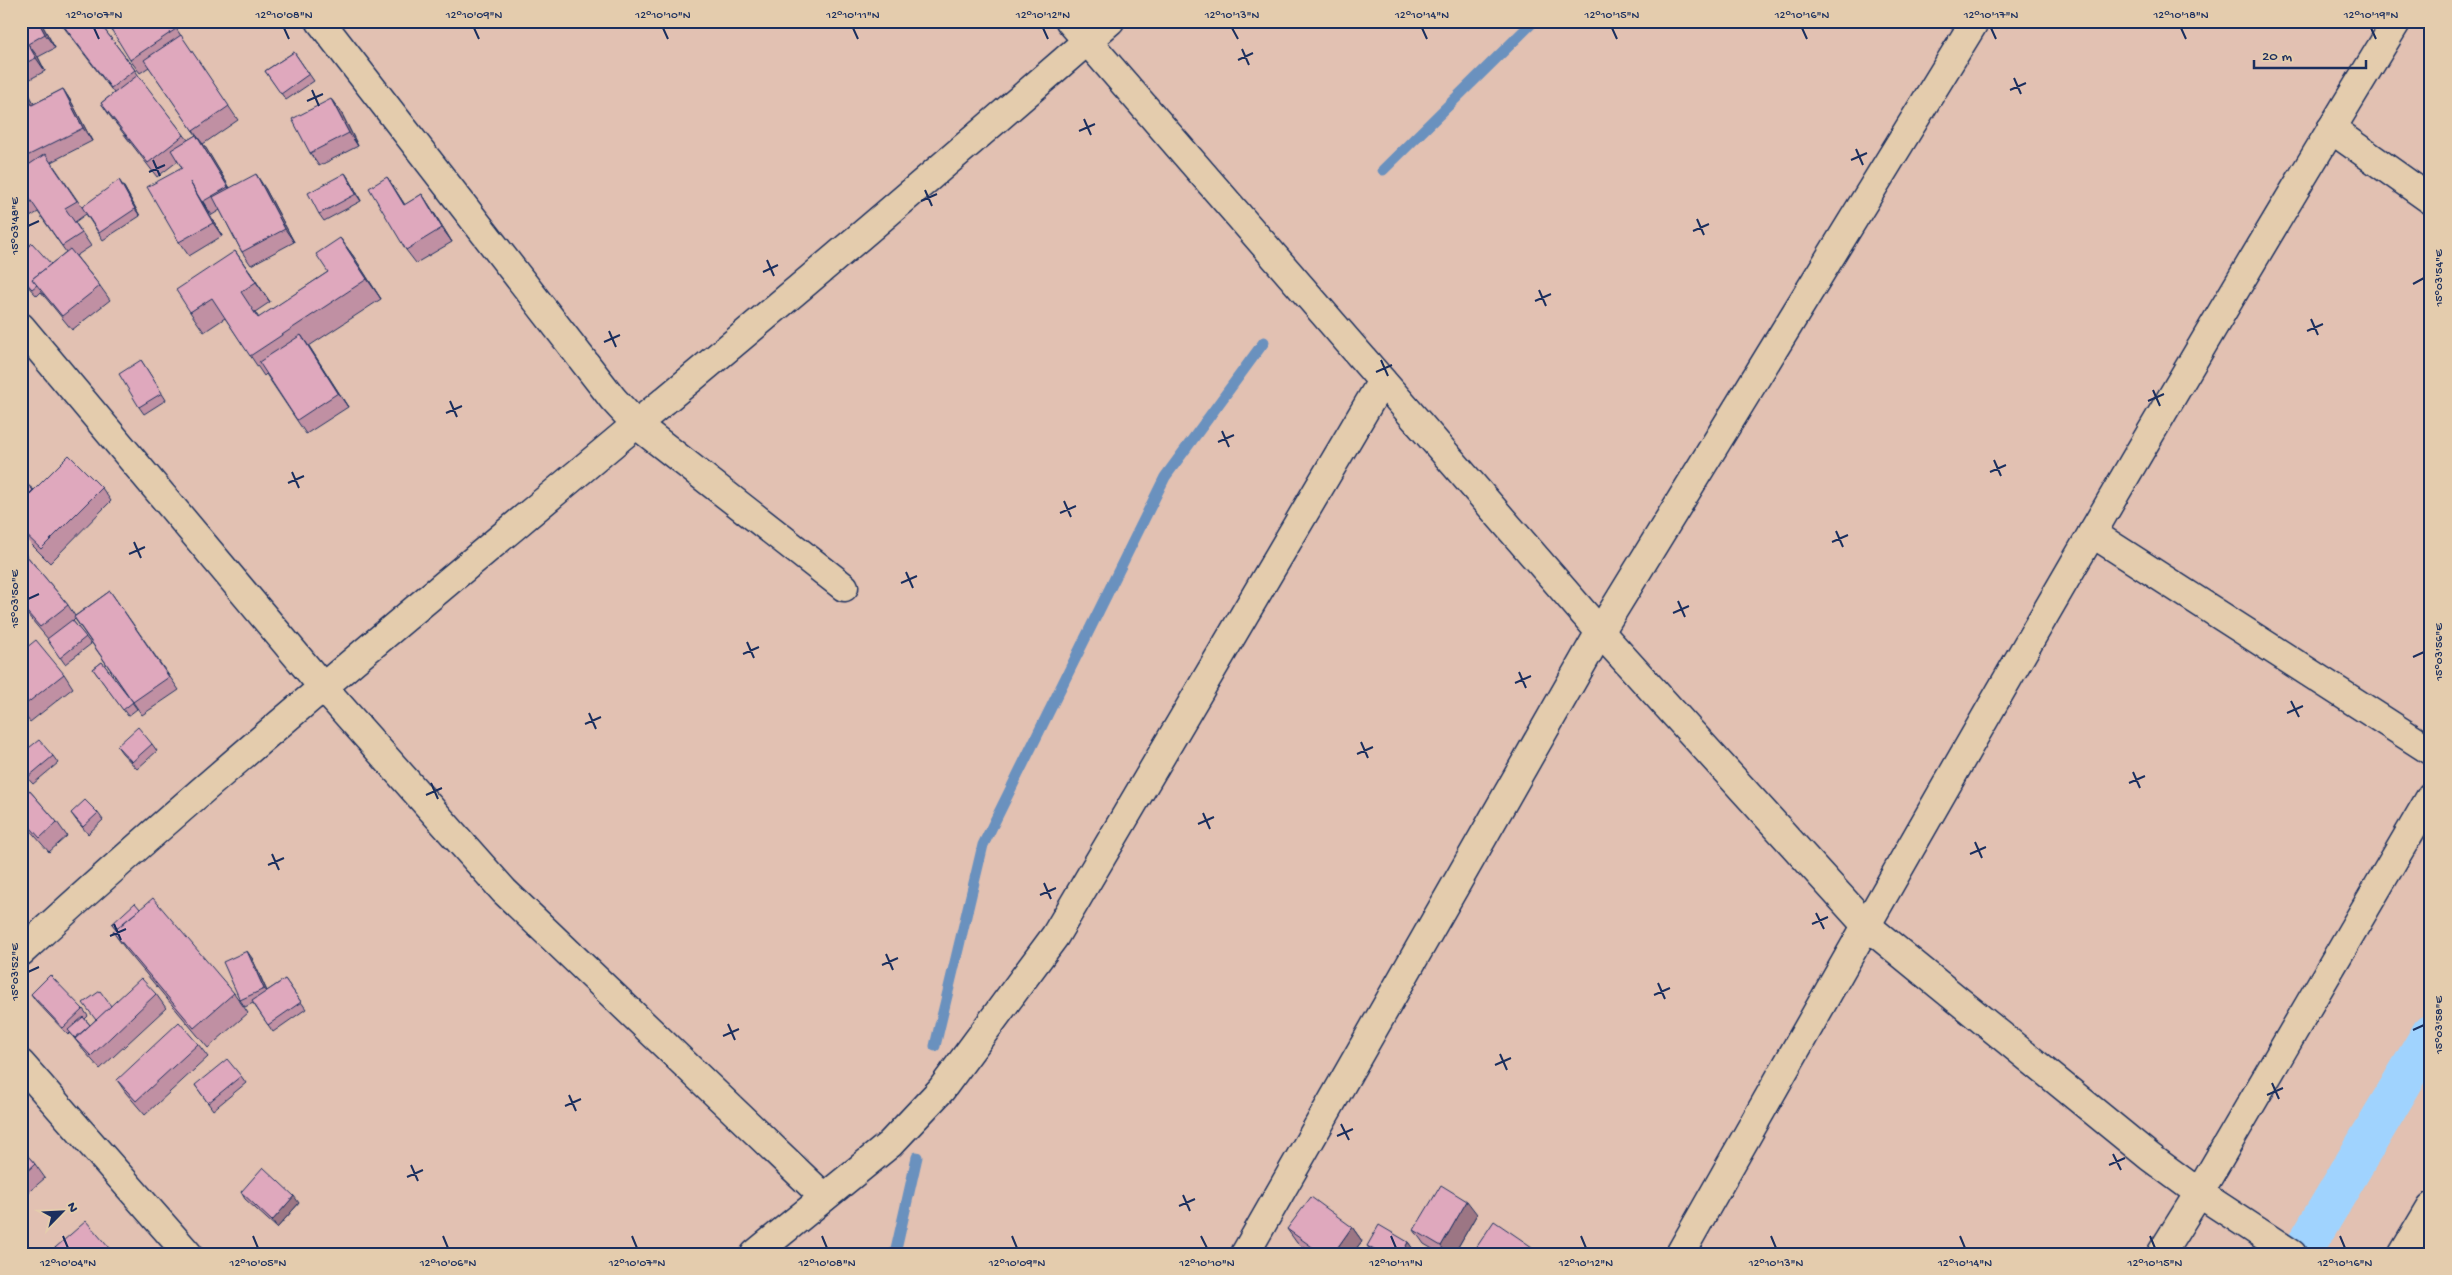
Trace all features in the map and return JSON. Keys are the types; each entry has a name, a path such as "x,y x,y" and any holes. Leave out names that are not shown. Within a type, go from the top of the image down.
{"street":[{"path":"320,21 613,399 637,424 844,587"},
{"path":"21,952 110,870 322,686 637,424 1079,31 1110,21"},
{"path":"1245,1254 1600,632 1975,21"},
{"path":"1680,1254 1866,925 2092,533 2397,21"},
{"path":"1079,31 1600,632 1866,925 2150,1157 2199,1193 2292,1254"},
{"path":"2331,129 2431,200"},
{"path":"21,327 322,686 504,891 824,1197"},
{"path":"755,1254 890,1144 941,1090 1055,936 1382,381"},
{"path":"2092,533 2431,751"},
{"path":"2161,1254 2199,1193 2431,796"},
{"path":"21,1064 188,1254"},
{"path":"2403,1254 2431,1207"}],"building":[{"path":"21,21 38,21 45,34 28,44 36,58 21,65"},
{"path":"60,21 98,21 135,70 111,88"},
{"path":"112,21 171,21 176,29 130,60 108,24"},
{"path":"181,35 229,106 193,131 144,60"},
{"path":"294,52 309,74 281,94 265,71"},
{"path":"138,75 184,135 148,163 101,103"},
{"path":"21,84 32,105 63,89 83,128 21,159"},
{"path":"331,99 349,133 310,153 292,119"},
{"path":"196,135 228,187 202,202 190,182 213,223 179,242 147,187 182,168 171,150"},
{"path":"45,154 77,201 65,208 82,233 62,246 29,198 21,203 21,170"},
{"path":"345,173 356,194 319,214 308,193"},
{"path":"256,174 285,229 242,252 213,197"},
{"path":"387,177 404,205 422,194 442,228 406,250 369,188"},
{"path":"119,180 135,209 99,233 82,207"},
{"path":"340,238 367,279 250,356 212,298 190,312 176,290 235,251 256,282 241,292 258,318 328,272 316,254"},
{"path":"32,243 51,264 32,279 37,285 32,289 21,277 21,253"},
{"path":"70,249 100,286 62,316 32,279"},
{"path":"301,335 338,393 297,420 259,362"},
{"path":"141,360 162,393 139,407 119,374"},
{"path":"69,455 102,488 41,549 21,530 21,503"},
{"path":"21,479 33,490 23,500 21,498"},
{"path":"21,549 68,605 40,627 21,605"},
{"path":"110,591 169,677 133,702 74,617"},
{"path":"72,620 86,637 60,658 47,639"},
{"path":"36,640 64,674 21,708 21,652"},
{"path":"102,662 133,702 123,710 93,669"},
{"path":"138,727 152,744 132,762 117,746"},
{"path":"39,740 53,756 28,777 21,769 21,754"},
{"path":"21,781 57,822 40,838 21,817"},
{"path":"85,800 98,813 83,827 71,813"},
{"path":"153,898 234,993 194,1028 113,932"},
{"path":"135,903 140,909 117,928 112,924"},
{"path":"247,951 264,989 240,1000 223,962"},
{"path":"50,975 83,1009 63,1028 31,994"},
{"path":"141,978 156,994 91,1056 75,1039"},
{"path":"285,979 301,1002 268,1025 252,1001"},
{"path":"100,991 111,1006 96,1020 83,1003"},
{"path":"83,1017 90,1025 75,1038 68,1030"},
{"path":"179,1022 198,1044 136,1101 117,1080"},
{"path":"227,1059 241,1076 208,1103 195,1085"},
{"path":"21,1148 35,1164 21,1177"},
{"path":"263,1167 294,1196 272,1221 241,1192"},
{"path":"1441,1185 1467,1201 1441,1246 1414,1230"},
{"path":"1311,1197 1352,1227 1333,1254 1322,1254 1287,1229"},
{"path":"86,1221 109,1248 103,1254 48,1254"},
{"path":"1494,1221 1532,1247 1528,1254 1472,1254"},
{"path":"1379,1225 1408,1242 1402,1254 1381,1254 1367,1246"}],"waterway":[{"path":"1383,170 1534,21"},
{"path":"935,1046 983,845 1165,477 1264,342"},
{"path":"2301,1254 2431,1034"},
{"path":"895,1254 917,1157"}]}
